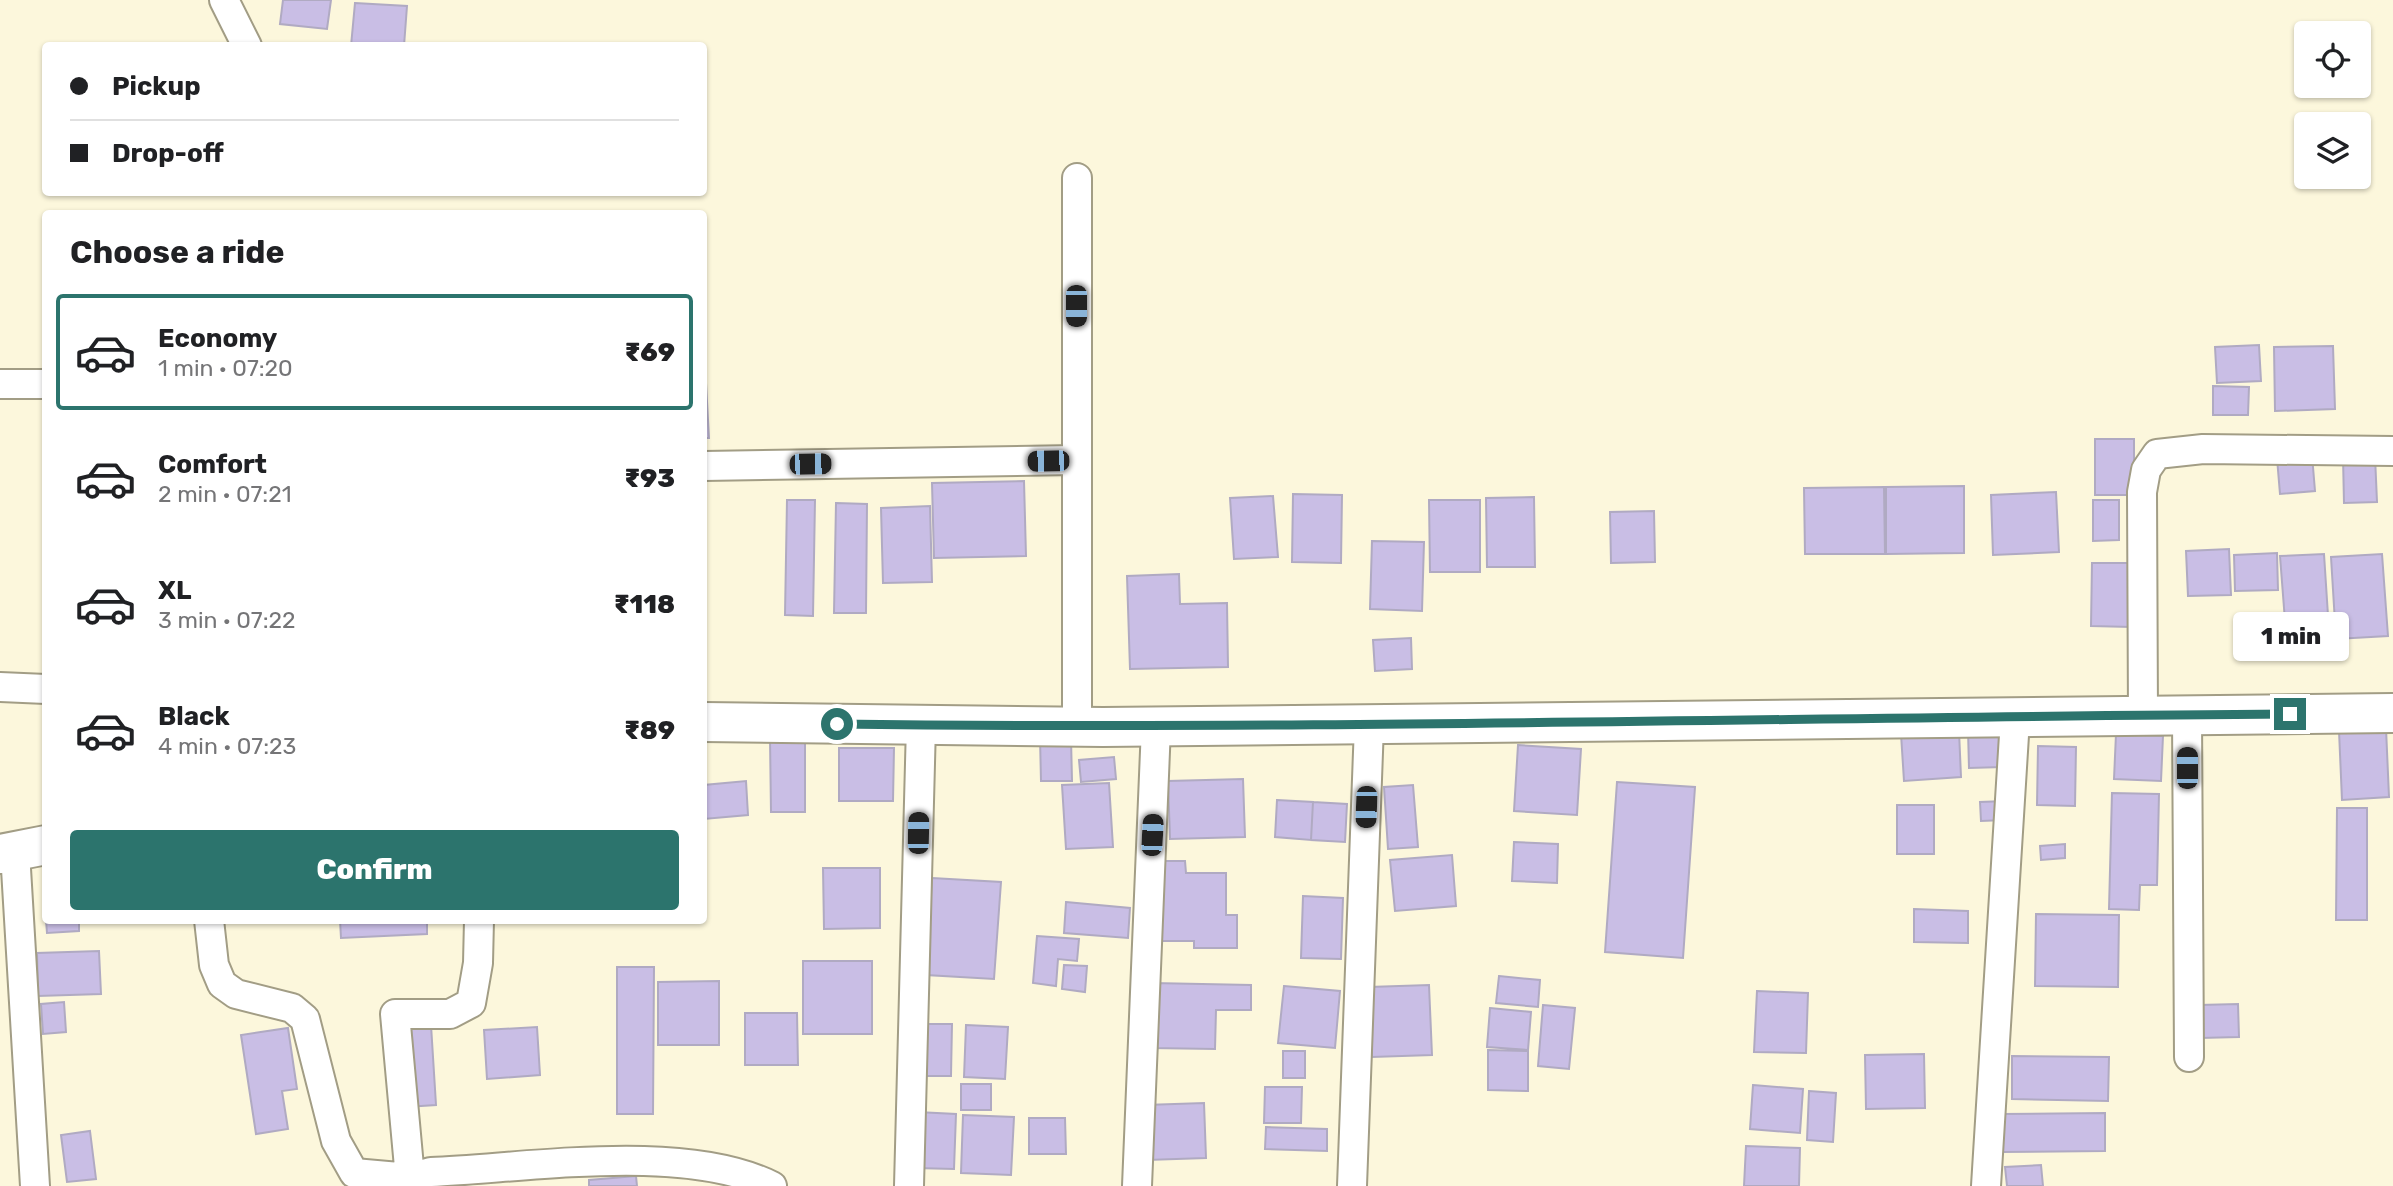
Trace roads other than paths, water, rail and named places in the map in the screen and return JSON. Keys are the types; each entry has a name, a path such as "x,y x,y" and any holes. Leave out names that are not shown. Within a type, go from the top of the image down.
{"main road":[{"path":"707,722 1156,727 2393,713"}],"street":[{"path":"224,0 245,42"},
{"path":"1077,178 1077,727"},
{"path":"0,384 42,384"},
{"path":"2143,716 2142,492 2146,470 2157,454 2203,449 2393,452"},
{"path":"707,466 1075,460"},
{"path":"0,687 42,689"},
{"path":"2187,715 2189,1058"},
{"path":"1986,1186 2015,719"},
{"path":"909,1186 920,725"},
{"path":"1352,1186 1369,725"},
{"path":"1137,1186 1156,727"},
{"path":"20,850 34,1186"},
{"path":"209,924 214,965 222,984 236,994 292,1008 305,1019 335,1141 350,1180 410,1182 431,1172 637,1160 706,1167 757,1179 772,1186"},
{"path":"410,1182 395,1014 450,1014 471,1003 478,962 479,924"}]}
